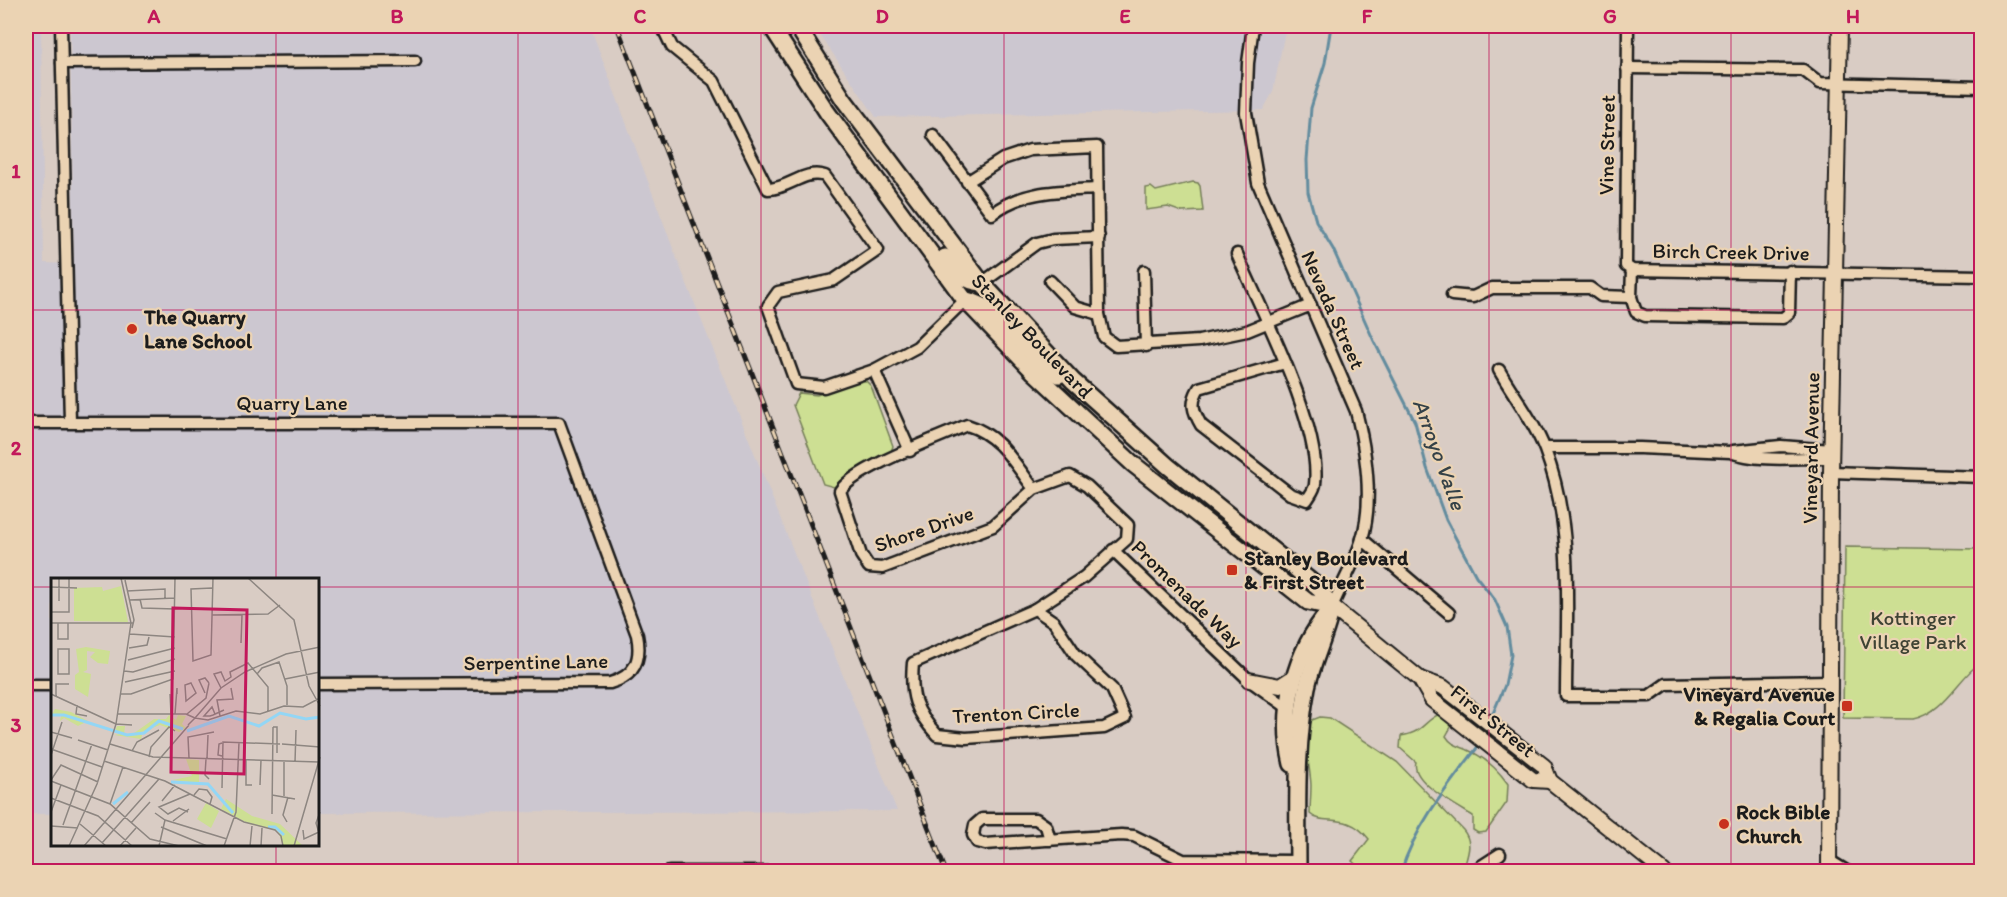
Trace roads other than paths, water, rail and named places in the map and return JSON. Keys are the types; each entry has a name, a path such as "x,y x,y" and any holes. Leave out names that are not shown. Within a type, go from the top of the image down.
{"main road":[{"name":"Stanley Boulevard","path":"771,26 827,112 964,300 1059,397 1133,464 1308,602 1332,607"},
{"name":"Stanley Boulevard","path":"797,26 844,100 982,283 1073,381 1168,466 1318,587 1332,607"},
{"path":"827,112 844,100"},
{"path":"884,191 916,220 962,277 970,282 982,283"},
{"path":"964,300 987,307 1044,365 1056,374 1073,381"},
{"path":"1297,775 1291,762 1286,724 1294,677 1313,629 1332,607"},
{"path":"1298,866 1297,775 1308,685 1325,637 1332,607"}],"street":[{"path":"61,26 70,422"},
{"path":"662,26 672,47 714,81 768,189 778,189 809,174 825,176 878,250 834,280 778,292 768,306 796,384 824,387 873,370 916,347 964,300"},
{"name":"Nevada Street","path":"1253,26 1248,63 1246,113 1258,183 1356,411 1365,448 1367,504 1362,539 1332,607"},
{"name":"Vine Street","path":"1628,26 1631,297"},
{"name":"Vineyard Avenue","path":"1829,866 1831,460 1837,273 1840,26"},
{"path":"62,63 415,61"},
{"path":"1627,68 1803,70 1820,83 1982,87"},
{"path":"933,135 992,214 1001,207 1043,192 1097,189"},
{"path":"967,182 1003,159 1030,150 1097,147 1099,314 1104,337 1116,346 1146,346 1199,341 1247,330 1311,305"},
{"path":"982,283 1037,243 1053,239 1099,237"},
{"path":"1237,254 1285,363 1307,421 1316,485 1307,500 1290,494 1201,424 1193,411 1192,398 1199,388 1285,363"},
{"name":"Birch Creek Drive","path":"1629,268 1982,276"},
{"path":"1144,271 1146,346"},
{"path":"1452,296 1473,297 1492,288 1590,288 1601,296 1631,297 1636,312 1645,316 1783,318 1789,313 1791,272"},
{"path":"1050,281 1075,307 1099,314"},
{"path":"873,370 910,451 967,425 980,429 1003,447 1034,489"},
{"path":"1499,370 1545,448 1566,540 1566,696 1649,696 1666,684 1830,681"},
{"name":"Quarry Lane","path":"26,423 559,423"},
{"name":"Serpentine Lane","path":"320,684 610,682 622,679 633,671 640,652 637,635 559,423"},
{"path":"1545,448 1730,452 1781,446 1831,460 1982,477"},
{"name":"Shore Drive","path":"910,451 851,478 840,491 861,555 870,567 882,568 993,526 1034,489"},
{"name":"Promenade Way","path":"1034,489 1070,476 1087,486 1128,525 1127,539 1113,550 1249,680 1288,708"},
{"path":"1362,539 1449,613"},
{"name":"Trenton Circle","path":"1035,609 1054,622 1076,656 1112,689 1125,718 1104,728 966,738 937,735 919,715 911,687 914,663 1035,609 1084,577 1113,550"},
{"name":"First Street","path":"1332,607 1420,679 1443,687 1544,766 1550,781 1664,872"},
{"path":"1249,680 1280,686 1294,677"},
{"name":"First Street","path":"1420,679 1432,700 1533,780 1550,781"},
{"path":"26,686 51,685"},
{"path":"1050,840 1046,826 1036,819 982,819 975,825 973,835 978,842 985,844 1128,836 1183,860 1298,866"},
{"path":"1472,872 1500,854"},
{"path":"1829,866 1848,872"},
{"path":"669,872 795,872"}],"waterway":[{"name":"Arroyo Valle","path":"1331,26 1325,63 1311,108 1307,160 1308,192 1316,221 1333,249 1373,339 1415,422 1427,468 1446,520 1476,576 1495,600 1507,627 1511,655 1505,685 1491,718"},
{"name":"Arroyo Valle","path":"1401,872 1407,855 1425,821 1480,744"}],"railway":[{"path":"617,26 946,872"}],"place":[{"name":"The Quarry Lane School","path":"132,329"},
{"name":"Stanley Boulevard & First Street","path":"1232,570"},
{"name":"Vineyard Avenue & Regalia Court","path":"1847,706"},
{"name":"Rock Bible Church","path":"1724,824"}],"park label":[{"name":"Kottinger Village Park","path":"1913,630"}]}
